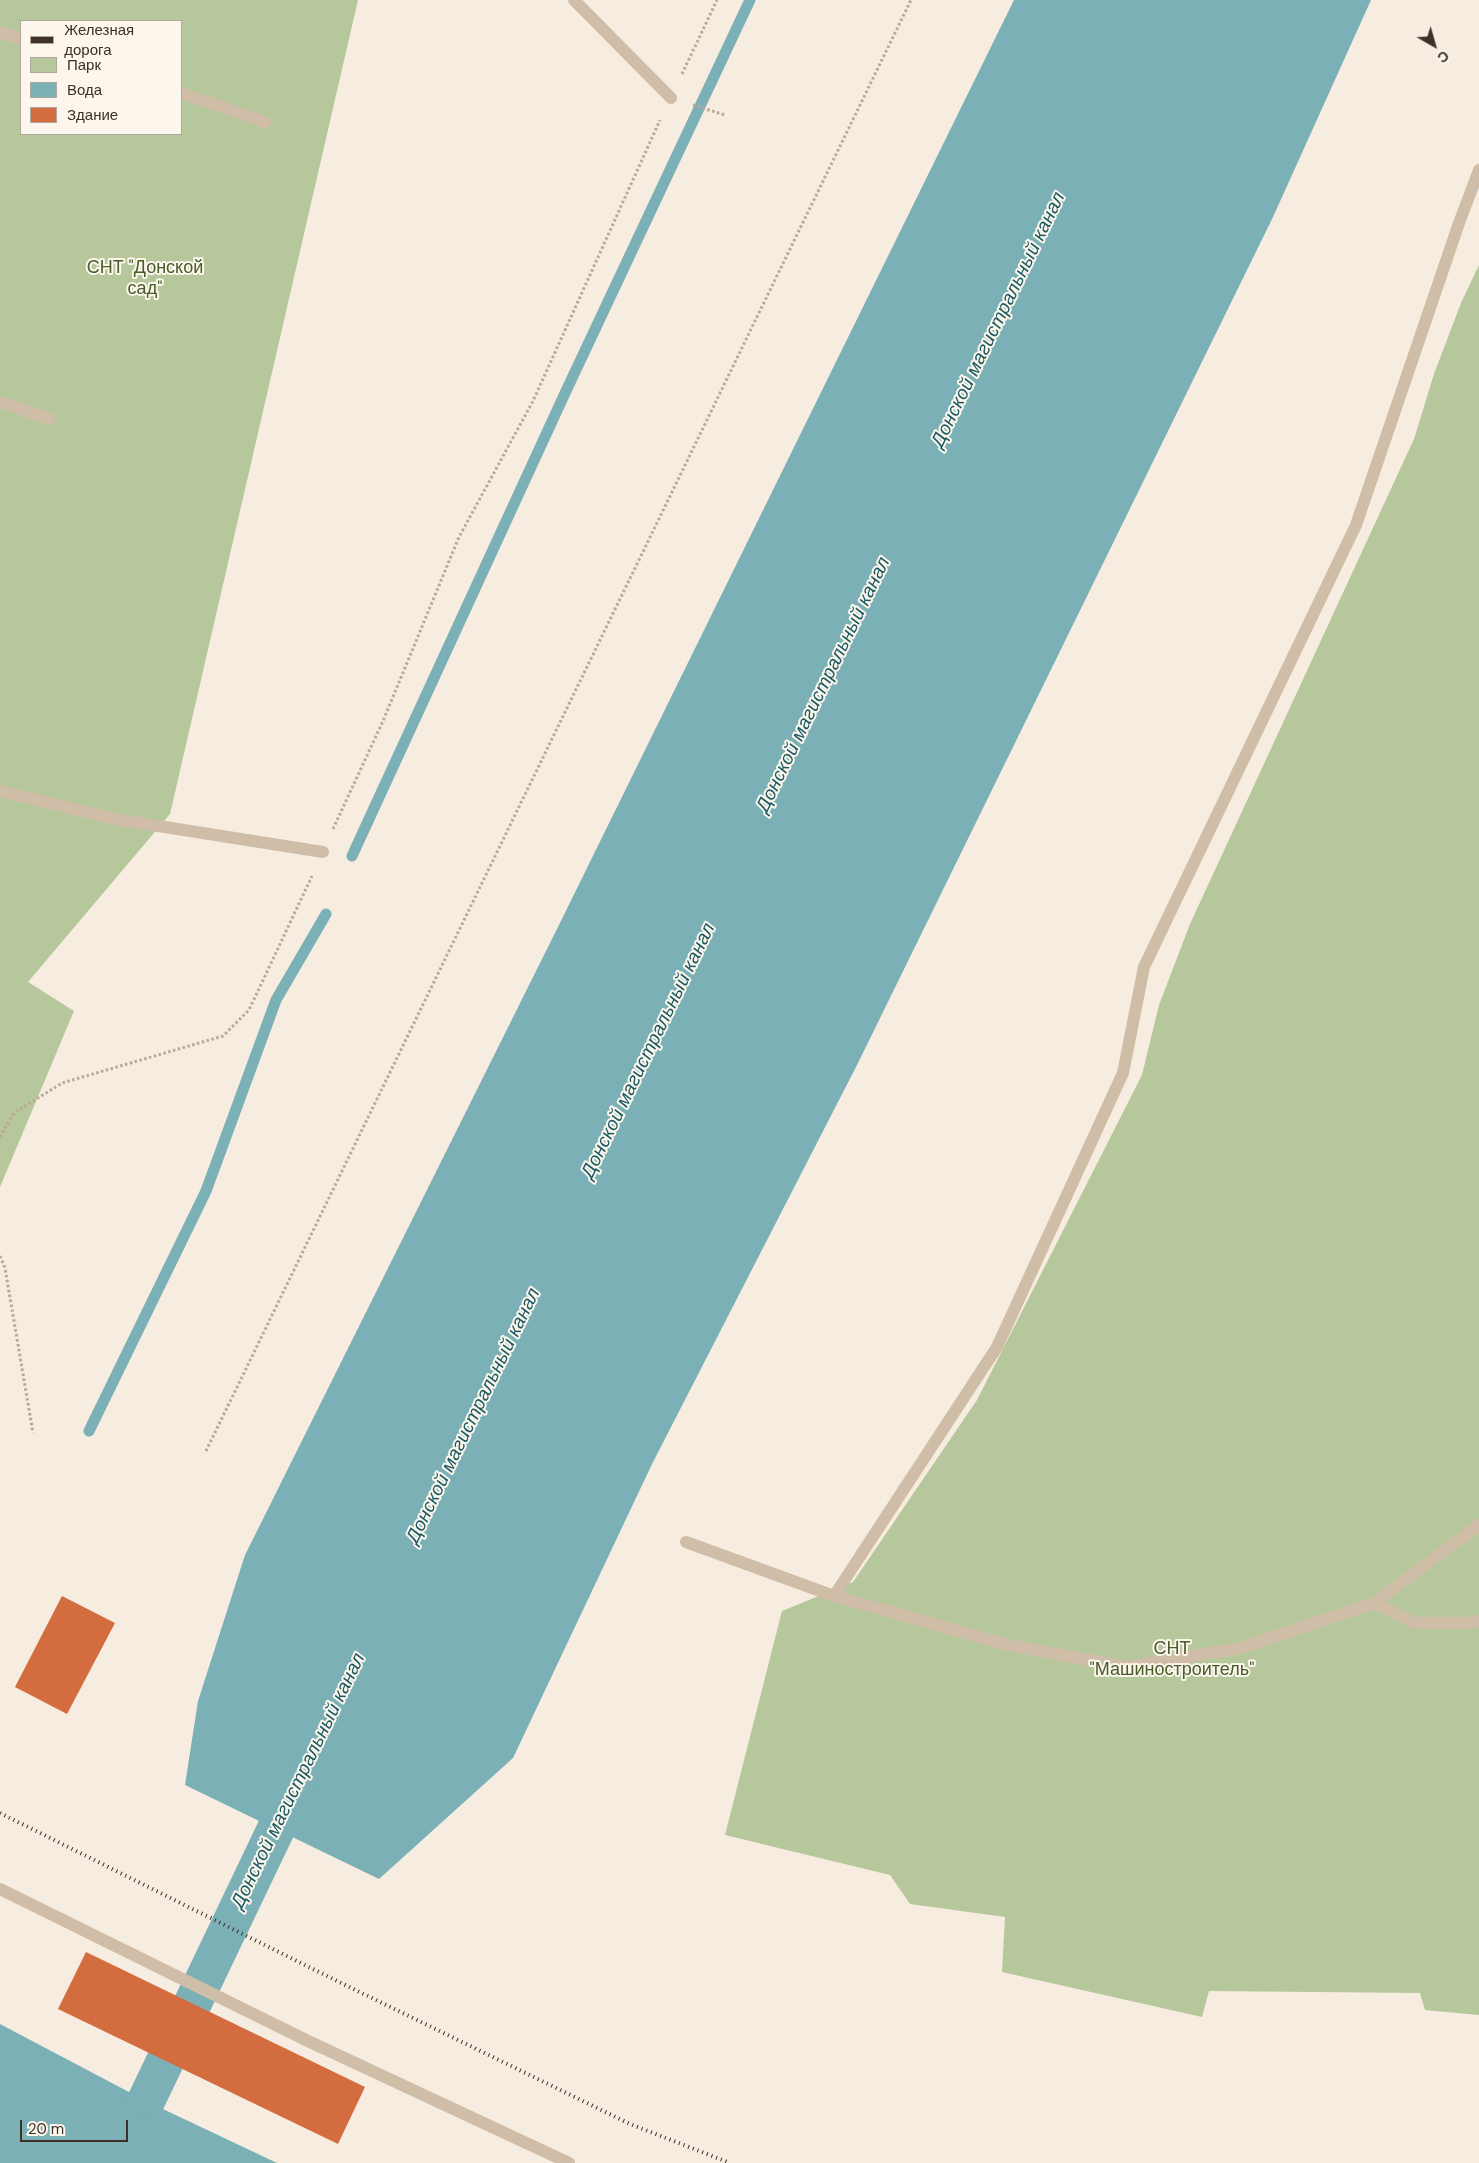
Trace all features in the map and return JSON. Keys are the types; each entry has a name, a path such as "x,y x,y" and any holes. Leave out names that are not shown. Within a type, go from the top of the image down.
{"lane":[{"path":"574,0 671,98"},
{"path":"0,32 20,39"},
{"path":"182,93 265,122"},
{"path":"834,1596 997,1346 1123,1073 1144,967 1356,525 1459,223 1479,170"},
{"path":"0,402 49,419"},
{"path":"0,791 114,819 323,852"},
{"path":"686,1542 834,1596 1008,1644 1127,1667 1241,1648 1374,1603 1479,1525"},
{"path":"1374,1603 1414,1623 1472,1623 1479,1621"},
{"path":"0,1889 308,2041 569,2163"}],"path":[{"path":"0,1137 14,1113 62,1083 223,1036 249,1010 383,721 459,538 533,401 717,0"},
{"path":"206,1451 911,0"},
{"path":"671,98 725,115"},
{"path":"0,1256 5,1268 33,1434"}],"green space":[{"name":"СНТ \"Донской сад\"","path":"0,0 358,0 170,814 28,982 74,1011 0,1187"},
{"name":"СНТ \"Машиностроитель\"","path":"1479,265 1479,2015 1425,2010 1420,1993 1209,1991 1202,2017 1002,1972 1005,1917 910,1904 890,1875 725,1835 782,1611 853,1582 977,1400 1142,1075 1159,1005 1190,924 1414,439 1434,374 1461,303"}],"water":[{"path":"1014,0 1371,0 1273,217 857,1065 652,1464 513,1758 379,1879 185,1785 198,1701 245,1555 556,931"},
{"path":"0,2024 146,2101 277,2163 0,2163"}],"building":[{"path":"62,1596 115,1623 67,1714 15,1687"},
{"path":"86,1952 365,2087 338,2144 58,2009"}],"waterway":[{"path":"352,856 566,391 750,0"},
{"path":"89,1431 206,1191 276,1000 326,914"},
{"name":"Донской магистральный канал","path":"146,2101 298,1783"}],"railway":[{"path":"0,1813 630,2124 730,2163"}]}
